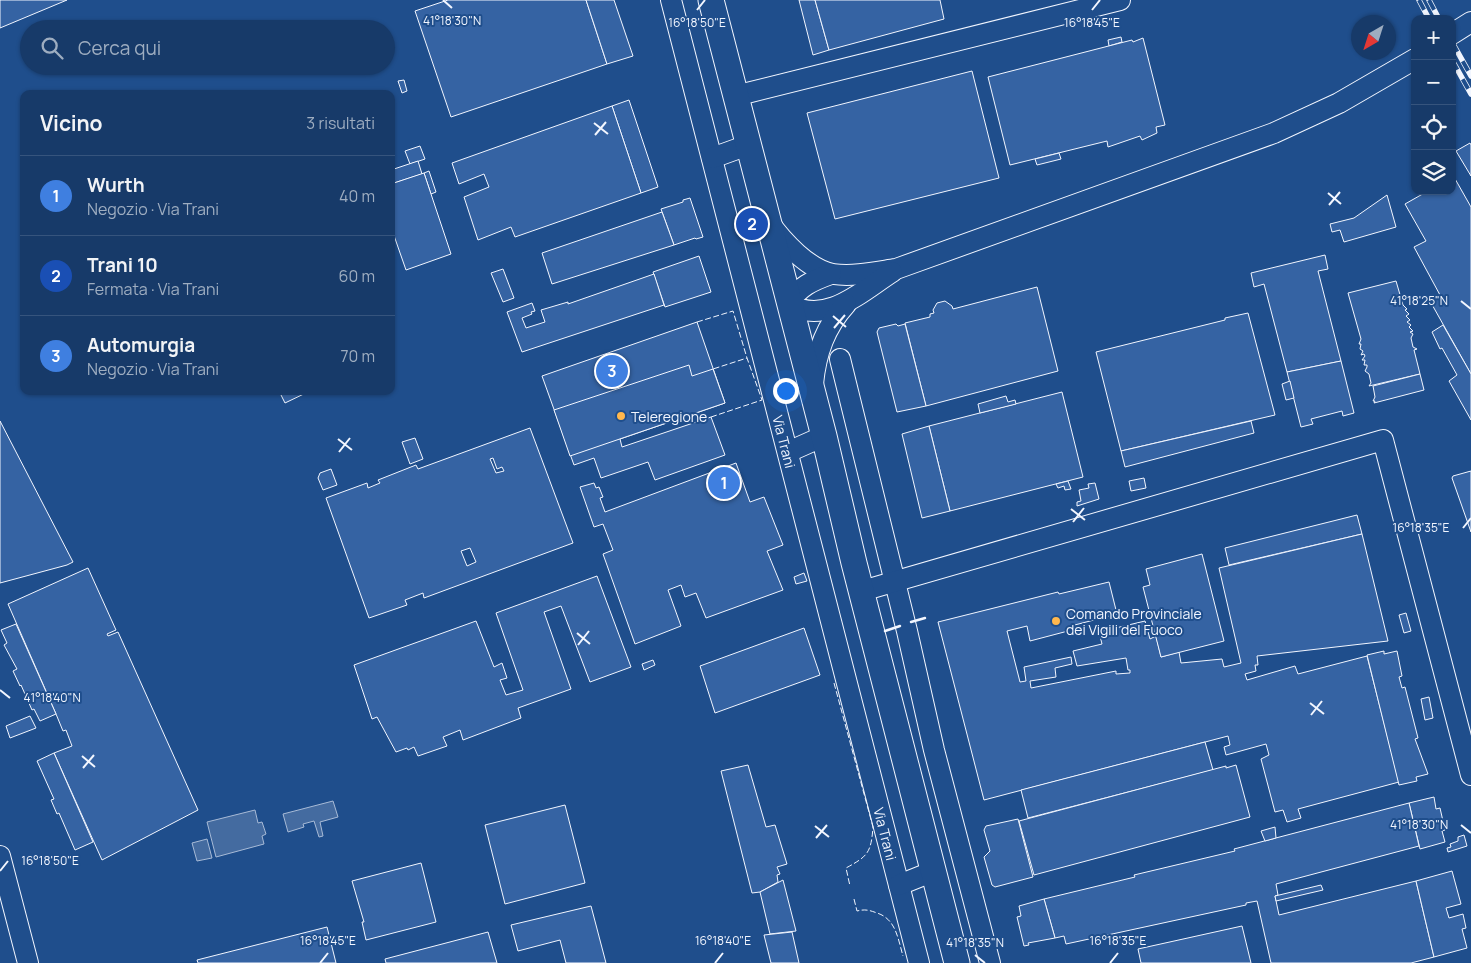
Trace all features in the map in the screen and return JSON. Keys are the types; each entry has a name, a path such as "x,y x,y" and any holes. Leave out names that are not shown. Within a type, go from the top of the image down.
{"main road":[{"path":"711,0 824,436 957,963"}],"street":[{"name":"Via Trani","path":"671,0 919,963"},
{"path":"735,96 1120,0"},
{"path":"1456,31 1471,22"},
{"path":"896,269 855,274 832,274 805,285 796,293 789,304 804,311 821,312 834,308 896,269 1244,144 1311,117 1359,92 1412,60"},
{"path":"712,158 748,145"},
{"path":"766,217 794,250 814,266 832,274"},
{"path":"812,391 818,352 826,331 838,312 853,296"},
{"path":"840,359 907,631 934,750 990,963"},
{"path":"788,452 824,436"},
{"path":"862,592 1383,440 1471,775"},
{"path":"0,856 28,963"},
{"path":"899,884 934,871"},
{"path":"950,933 979,922"}],"water":[{"path":"333,801 338,817 320,822 323,836 319,837 314,821 303,824 304,827 288,832 283,814"},
{"path":"255,810 258,823 262,822 266,834 262,836 264,844 216,857 207,822"},
{"path":"207,839 212,858 197,861 192,843"}],"building":[{"path":"0,0 67,0 0,28"},
{"path":"448,0 586,0 607,64 451,117 415,11"},
{"path":"586,0 614,0 633,56 607,64"},
{"path":"799,0 815,0 829,50 813,55"},
{"path":"815,0 940,0 944,19 829,50"},
{"path":"1121,37 1122,42 1109,46 1108,40"},
{"path":"1143,38 1165,125 1156,127 1157,133 1142,140 1140,136 1108,147 1107,141 1010,165 988,77"},
{"path":"972,71 999,178 835,219 807,113"},
{"path":"404,80 407,91 402,93 398,81"},
{"path":"629,100 658,187 641,193 612,106"},
{"path":"612,106 641,193 515,237 511,227 478,240 464,197 489,187 484,174 459,184 452,163"},
{"path":"1470,143 1471,176 1456,151"},
{"path":"420,146 425,159 410,164 405,151"},
{"path":"1059,153 1061,159 1037,165 1035,159"},
{"path":"418,161 422,174 395,183 395,169"},
{"path":"429,171 436,192 431,194 424,173"},
{"path":"424,173 451,254 406,270 395,238 395,183"},
{"path":"1456,181 1471,207 1471,374 1430,301 1440,295 1414,247 1426,241 1405,204 1421,195 1456,195"},
{"path":"1387,195 1396,227 1344,242 1340,230 1332,232 1330,224 1354,218"},
{"path":"690,198 703,237 674,245 661,209"},
{"path":"662,212 674,245 552,284 542,253"},
{"path":"1325,255 1328,269 1318,271 1341,361 1287,372 1264,284 1254,287 1251,273"},
{"path":"699,256 711,292 665,307 653,272"},
{"path":"503,269 514,298 503,302 491,273"},
{"path":"654,274 664,305 522,352 507,312 532,303 535,311 522,318 526,328 545,322 541,310 568,302 568,304"},
{"path":"1396,281 1403,305 1409,314 1406,316 1410,320 1407,322 1411,325 1409,327 1413,331 1410,332 1413,334 1411,338 1413,347 1417,349 1414,350 1420,374 1369,386 1371,383 1369,374 1365,371 1367,365 1364,365 1365,360 1362,360 1365,356 1364,354 1361,355 1363,351 1360,349 1361,344 1359,344 1361,339 1348,293"},
{"path":"1037,287 1058,371 926,406 905,323 930,317 930,314 934,313 933,310 937,303 945,301 953,309"},
{"path":"1248,313 1275,415 1121,451 1096,352"},
{"path":"697,322 725,403 620,439 622,447 711,417 725,455 655,480 648,462 601,478 594,458 574,465 542,376"},
{"path":"896,324 898,326 905,324 926,406 897,412 877,332 879,328"},
{"path":"1443,325 1471,374 1471,420 1449,381 1457,375 1442,348 1440,349 1432,332"},
{"path":"1341,361 1354,413 1343,416 1342,411 1311,419 1313,424 1301,427 1287,372"},
{"name":"Teleregione","path":"689,365 692,376 713,369 725,403 570,456 554,410"},
{"path":"1420,374 1424,390 1374,403 1373,386"},
{"path":"1290,381 1294,398 1286,400 1282,384"},
{"path":"1062,392 1083,477 950,511 929,426"},
{"path":"281,395 302,395 285,403"},
{"path":"1006,396 1008,402 1015,400 1016,404 980,413 978,404"},
{"path":"0,421 73,562 0,583"},
{"path":"1251,421 1254,433 1125,467 1121,451"},
{"path":"929,426 950,511 922,518 902,434"},
{"path":"530,428 573,543 424,598 423,593 405,600 407,605 369,618 326,498 367,483 368,488 380,483 378,480 416,465 418,469","holes":["493,458 497,469 502,467 504,471 496,473 490,459","470,548 476,562 467,566 461,551"]},
{"path":"415,438 423,459 410,464 402,442"},
{"path":"736,463 750,502 764,497 783,545 767,551 783,590 706,618 696,593 685,597 681,585 668,590 681,626 635,644 603,554 613,550 603,524 594,527 580,487 594,483 596,488 599,487 603,497 600,498 605,512"},
{"path":"331,469 337,485 323,490 318,478 320,473"},
{"path":"1471,471 1471,532 1452,478 1453,476"},
{"path":"1144,478 1146,488 1131,491 1129,481"},
{"path":"1068,481 1071,489 1065,490 1064,486 1058,488 1056,484"},
{"path":"1095,483 1099,499 1077,506 1077,502 1081,501 1079,490 1089,488 1088,484"},
{"path":"1357,515 1362,534 1229,565 1225,548"},
{"path":"1362,534 1388,641 1257,656 1258,665 1255,665 1256,671 1245,674 1247,680 1295,666 1298,674 1367,656 1399,782 1298,809 1301,818 1287,822 1283,810 1275,812 1261,759 1269,755 1266,744 1226,755 1224,747 1230,745 1228,736 984,800 938,622 1058,592 1059,594 1109,582 1117,614 1067,627 1068,631 1030,641 1027,626 1007,631 1020,682 1026,681 1024,667 1071,657 1072,664 1055,668 1056,677 1030,681 1031,688 1116,671 1116,674 1130,673 1126,658 1077,666 1073,651 1102,644 1099,632 1145,621 1150,639 1156,636 1161,657 1179,652 1181,663 1222,659 1224,667 1241,663 1219,568"},
{"path":"1202,554 1224,641 1161,657 1143,587 1150,585 1146,569"},
{"path":"88,568 116,630 107,634 108,636 118,632 198,810 102,860 54,753 72,746 66,730 63,731 8,604"},
{"path":"804,573 807,581 796,584 794,577"},
{"path":"597,576 631,667 590,682 561,606 544,612 571,689 518,708 521,718 463,740 460,730 443,737 447,746 418,756 414,747 396,752 377,717 372,719 354,665 476,621 494,667 502,663 507,678 500,680 506,695 523,690 496,613"},
{"path":"1406,613 1411,631 1404,633 1399,615"},
{"path":"16,624 56,714 40,721 20,686 13,671 17,669 4,645 7,643 1,630"},
{"path":"804,628 820,675 715,713 700,666"},
{"path":"1384,651 1384,654 1397,651 1402,676 1399,677 1402,688 1405,687 1418,738 1415,739 1428,774 1416,777 1417,781 1399,785 1367,655"},
{"path":"653,660 655,665 644,670 642,664"},
{"path":"1429,697 1433,718 1425,720 1421,699"},
{"path":"30,716 36,728 10,738 6,726"},
{"path":"1205,742 1213,770 1028,818 1021,790"},
{"path":"54,753 93,842 75,850 59,813 57,814 51,800 54,799 37,761"},
{"path":"748,765 766,827 775,825 787,864 777,867 780,874 777,875 778,882 760,892 752,893 721,771"},
{"path":"1236,765 1250,817 1034,875 1019,821 1226,766 1226,768"},
{"path":"1434,797 1436,809 1440,808 1445,830 1442,831 1445,842 1420,849 1409,803"},
{"path":"1409,803 1419,846 1276,884 1278,895 1275,896 1279,915 1416,881 1434,957 1411,963 1271,963 1257,901 1066,944 1064,936 1055,938 1044,899 1235,851 1234,849"},
{"path":"565,805 585,883 505,904 485,825"},
{"path":"1018,819 1033,877 995,887 992,885 984,857 990,851 984,830 986,826"},
{"path":"1275,827 1276,838 1265,841 1261,831"},
{"path":"1464,835 1467,846 1448,852 1447,848 1451,847 1450,844 1458,841 1458,837"},
{"path":"421,863 436,922 366,940 362,922 364,922 352,881"},
{"path":"1452,871 1461,904 1446,908 1449,918 1463,914 1466,928 1462,929 1467,948 1434,957 1416,881"},
{"path":"783,880 796,931 770,934 760,892"},
{"path":"1321,885 1323,890 1276,901 1275,896"},
{"path":"1044,899 1055,938 1028,943 1029,945 1024,946 1017,917 1021,916 1019,906"},
{"path":"591,906 606,963 566,963 560,940 518,951 511,925"},
{"path":"1242,926 1251,963 1141,963 1138,949"},
{"path":"327,927 336,963 198,963 197,960"},
{"path":"488,932 497,963 386,963 385,959"},
{"path":"792,932 799,963 771,963 764,935"}],"railway":[{"path":"1419,0 1427,15"},
{"path":"1429,0 1437,15"},
{"path":"1456,49 1471,76"},
{"path":"1456,67 1471,94"}],"fence":[{"path":"697,322 733,311 747,358"},
{"path":"711,417 762,400 747,358 713,369"},
{"path":"834,683 873,827 871,843 867,853 864,857 846,868 850,886"},
{"path":"854,899 857,911 872,911 888,920 898,937 903,956"}],"wall":[{"path":"911,622 925,618"},
{"path":"885,631 900,626"}],"place":[{"name":"Trani 10","path":"752,224"},
{"name":"Automurgia","path":"612,371"},
{"name":"Teleregione","path":"621,416"},
{"name":"Wurth","path":"724,483"},
{"name":"Comando Provinciale dei Vigili del Fuoco","path":"1056,621"}]}
